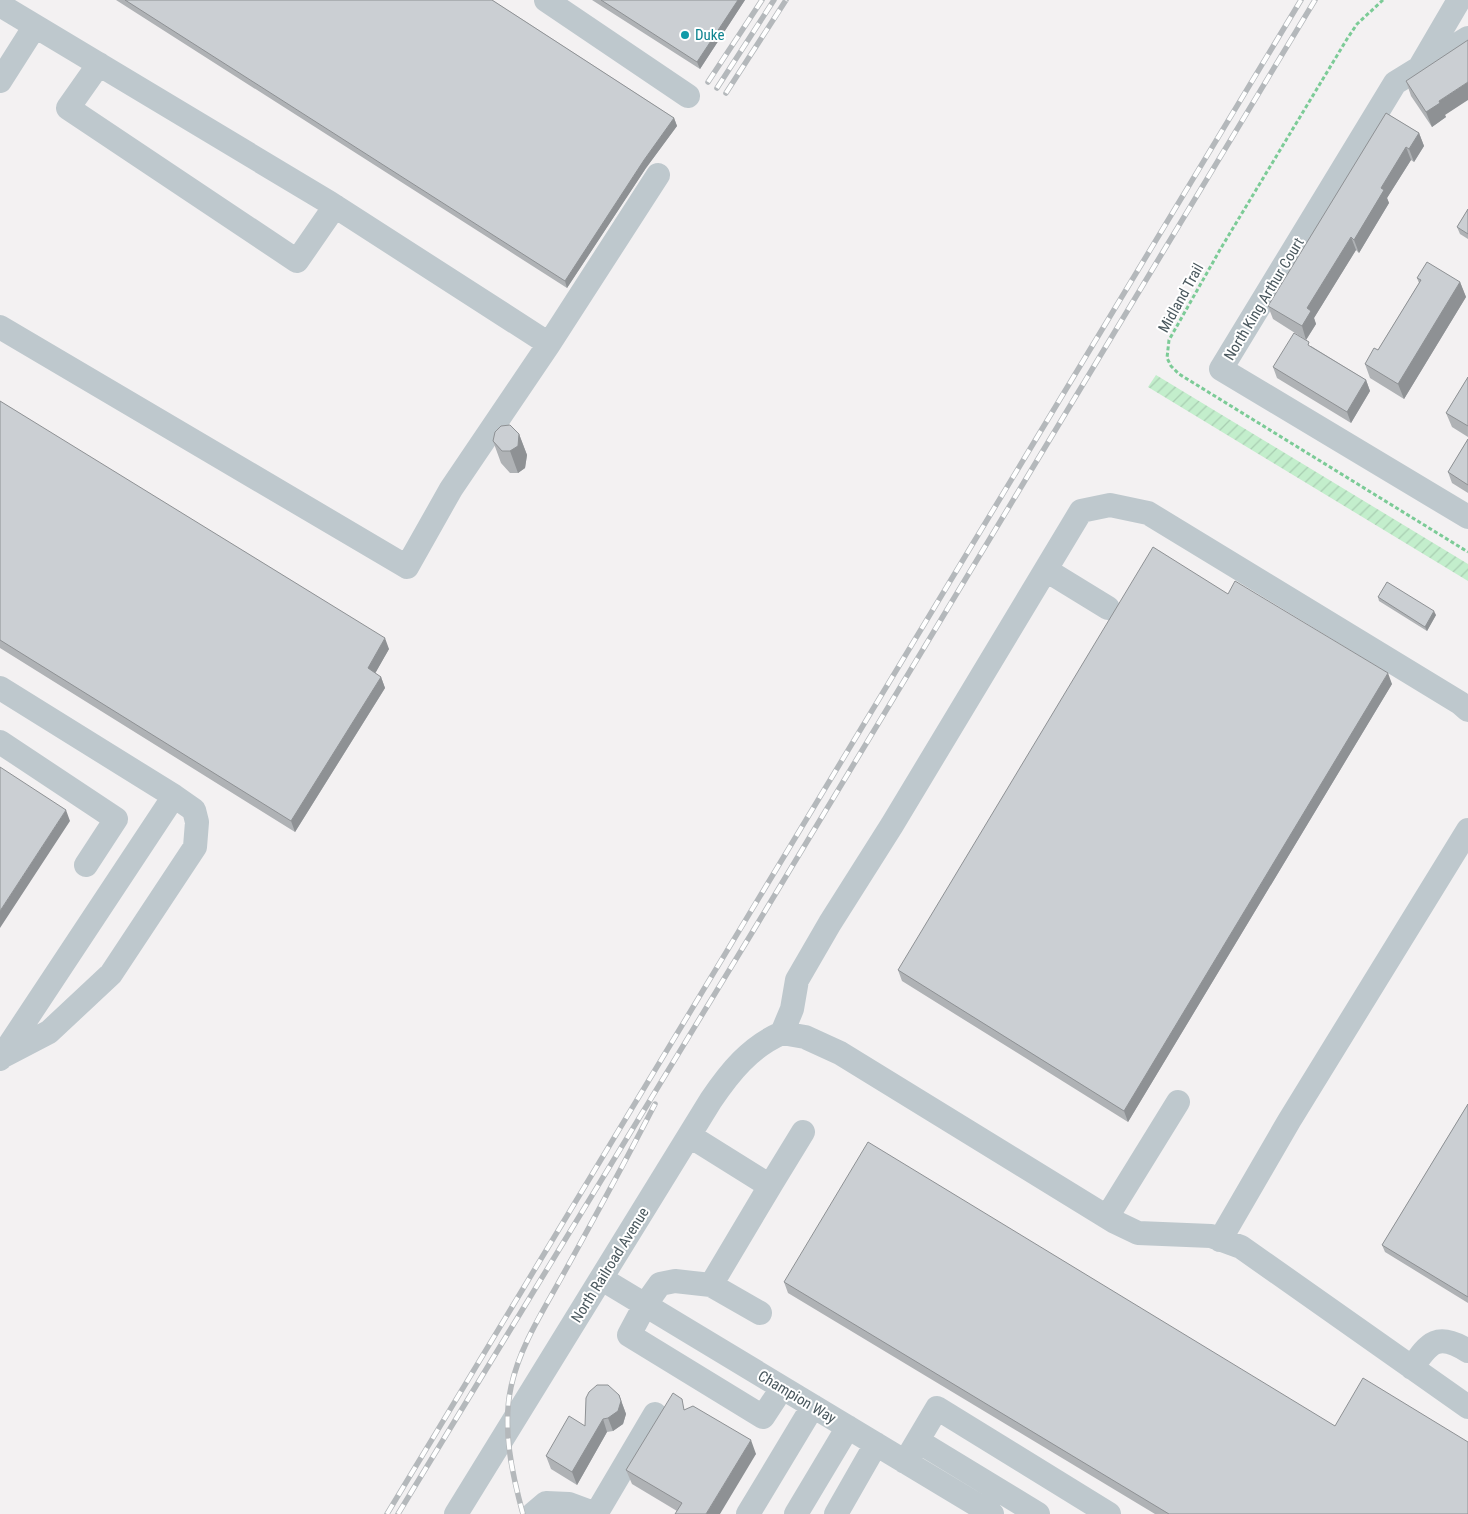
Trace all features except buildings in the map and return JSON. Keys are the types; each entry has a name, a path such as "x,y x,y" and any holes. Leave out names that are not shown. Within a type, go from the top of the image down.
{"street":[{"path":"546,0 688,96"},
{"path":"1419,68 1459,0"},
{"path":"0,5 335,206 549,344"},
{"path":"0,81 35,26"},
{"name":"North King Arthur Court","path":"1468,38 1396,82 1221,369 1468,516"},
{"path":"99,64 68,108 297,261 335,206"},
{"path":"0,327 407,567 451,489 549,344 658,175"},
{"path":"1468,710 1460,703 1148,514 1110,505 1081,511 811,955 798,980 792,1009 782,1033 805,1037 840,1053 1107,1217 1138,1233 1210,1236 1241,1247 1468,1407"},
{"path":"1046,570 1108,608"},
{"path":"0,688 174,796 194,810 197,822 195,848 111,974 49,1032 0,1058"},
{"path":"0,742 116,819 86,865"},
{"path":"0,1058 174,796"},
{"path":"1220,1240 1289,1121 1468,830"},
{"name":"North Railroad Avenue","path":"456,1514 727,1076 752,1050 782,1033"},
{"path":"1107,1217 1178,1102"},
{"path":"711,1285 803,1132"},
{"path":"690,1136 770,1186"},
{"name":"Champion Way","path":"602,1279 992,1514"},
{"path":"760,1313 711,1285 676,1281 660,1284 644,1305 629,1335 763,1417 782,1388"},
{"path":"1412,1368 1426,1347 1433,1343 1451,1343 1468,1351"},
{"path":"748,1514 813,1406"},
{"path":"905,1462 937,1408 1109,1514"},
{"path":"533,1514 546,1503 569,1504 596,1514 655,1414"},
{"path":"796,1514 848,1427"},
{"path":"918,1441 1038,1514"},
{"path":"836,1514 876,1444"}],"path":[{"name":"Midland Trail","path":"1383,0 1357,24 1347,39 1226,239 1169,340 1167,358 1171,366 1179,374 1468,552"}],"green space":[{"path":"1156,375 1468,564 1468,581 1148,387"}],"railway":[{"path":"708,82 762,0"},
{"path":"717,88 774,0"},
{"path":"726,93 786,0"},
{"path":"387,1514 1301,0"},
{"path":"398,1514 750,936 1315,0"},
{"path":"523,1514 515,1483 508,1435 508,1403 515,1371 534,1327 655,1104"}],"place":[{"name":"Duke","path":"685,35"}]}
